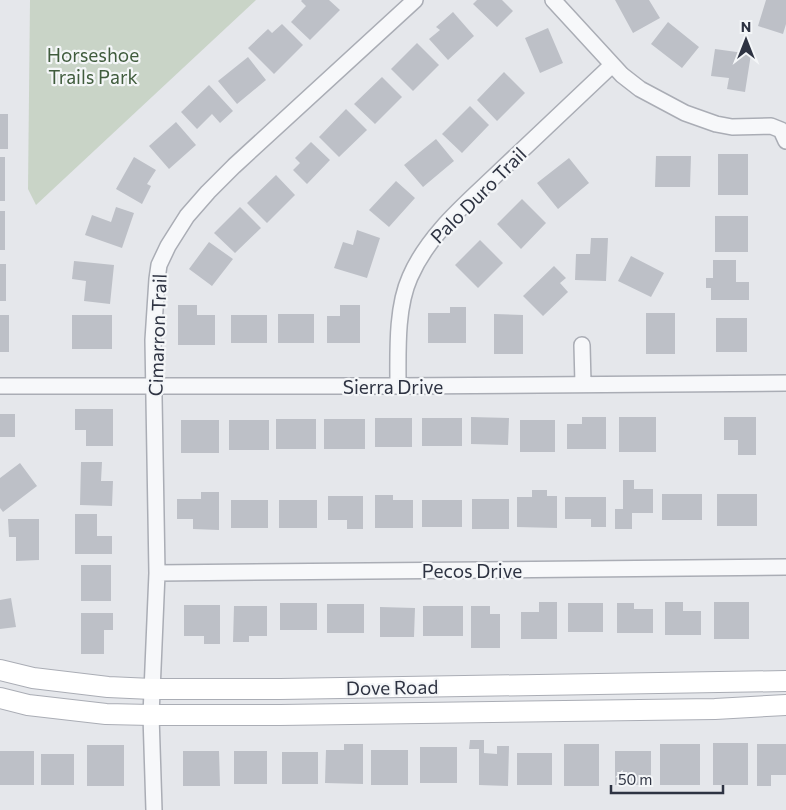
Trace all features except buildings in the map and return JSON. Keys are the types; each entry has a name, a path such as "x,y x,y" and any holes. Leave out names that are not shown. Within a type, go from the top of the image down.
{"main road":[{"name":"Dove Road","path":"0,670 33,678 108,687 152,689 280,689 786,679"},
{"name":"Dove Road","path":"0,698 28,705 106,714 151,715 715,709 786,705"}],"street":[{"name":"Cimarron Trail","path":"154,810 151,715 157,573 153,340 157,280 160,265 168,246 187,216 208,192 415,0"},
{"path":"553,0 612,65 640,89 685,113 716,124 732,127 771,126 781,130 786,141"},
{"name":"Palo Duro Trail","path":"398,386 398,344 403,299 410,277 425,249 452,217 612,65"},
{"path":"582,345 583,384"},
{"name":"Sierra Drive","path":"0,386 398,386 786,383"},
{"name":"Pecos Drive","path":"157,573 786,567"},
{"path":"786,679 786,687"}],"green space":[{"name":"Horseshoe Trails Park","path":"30,0 256,0 36,205 28,189"}]}
